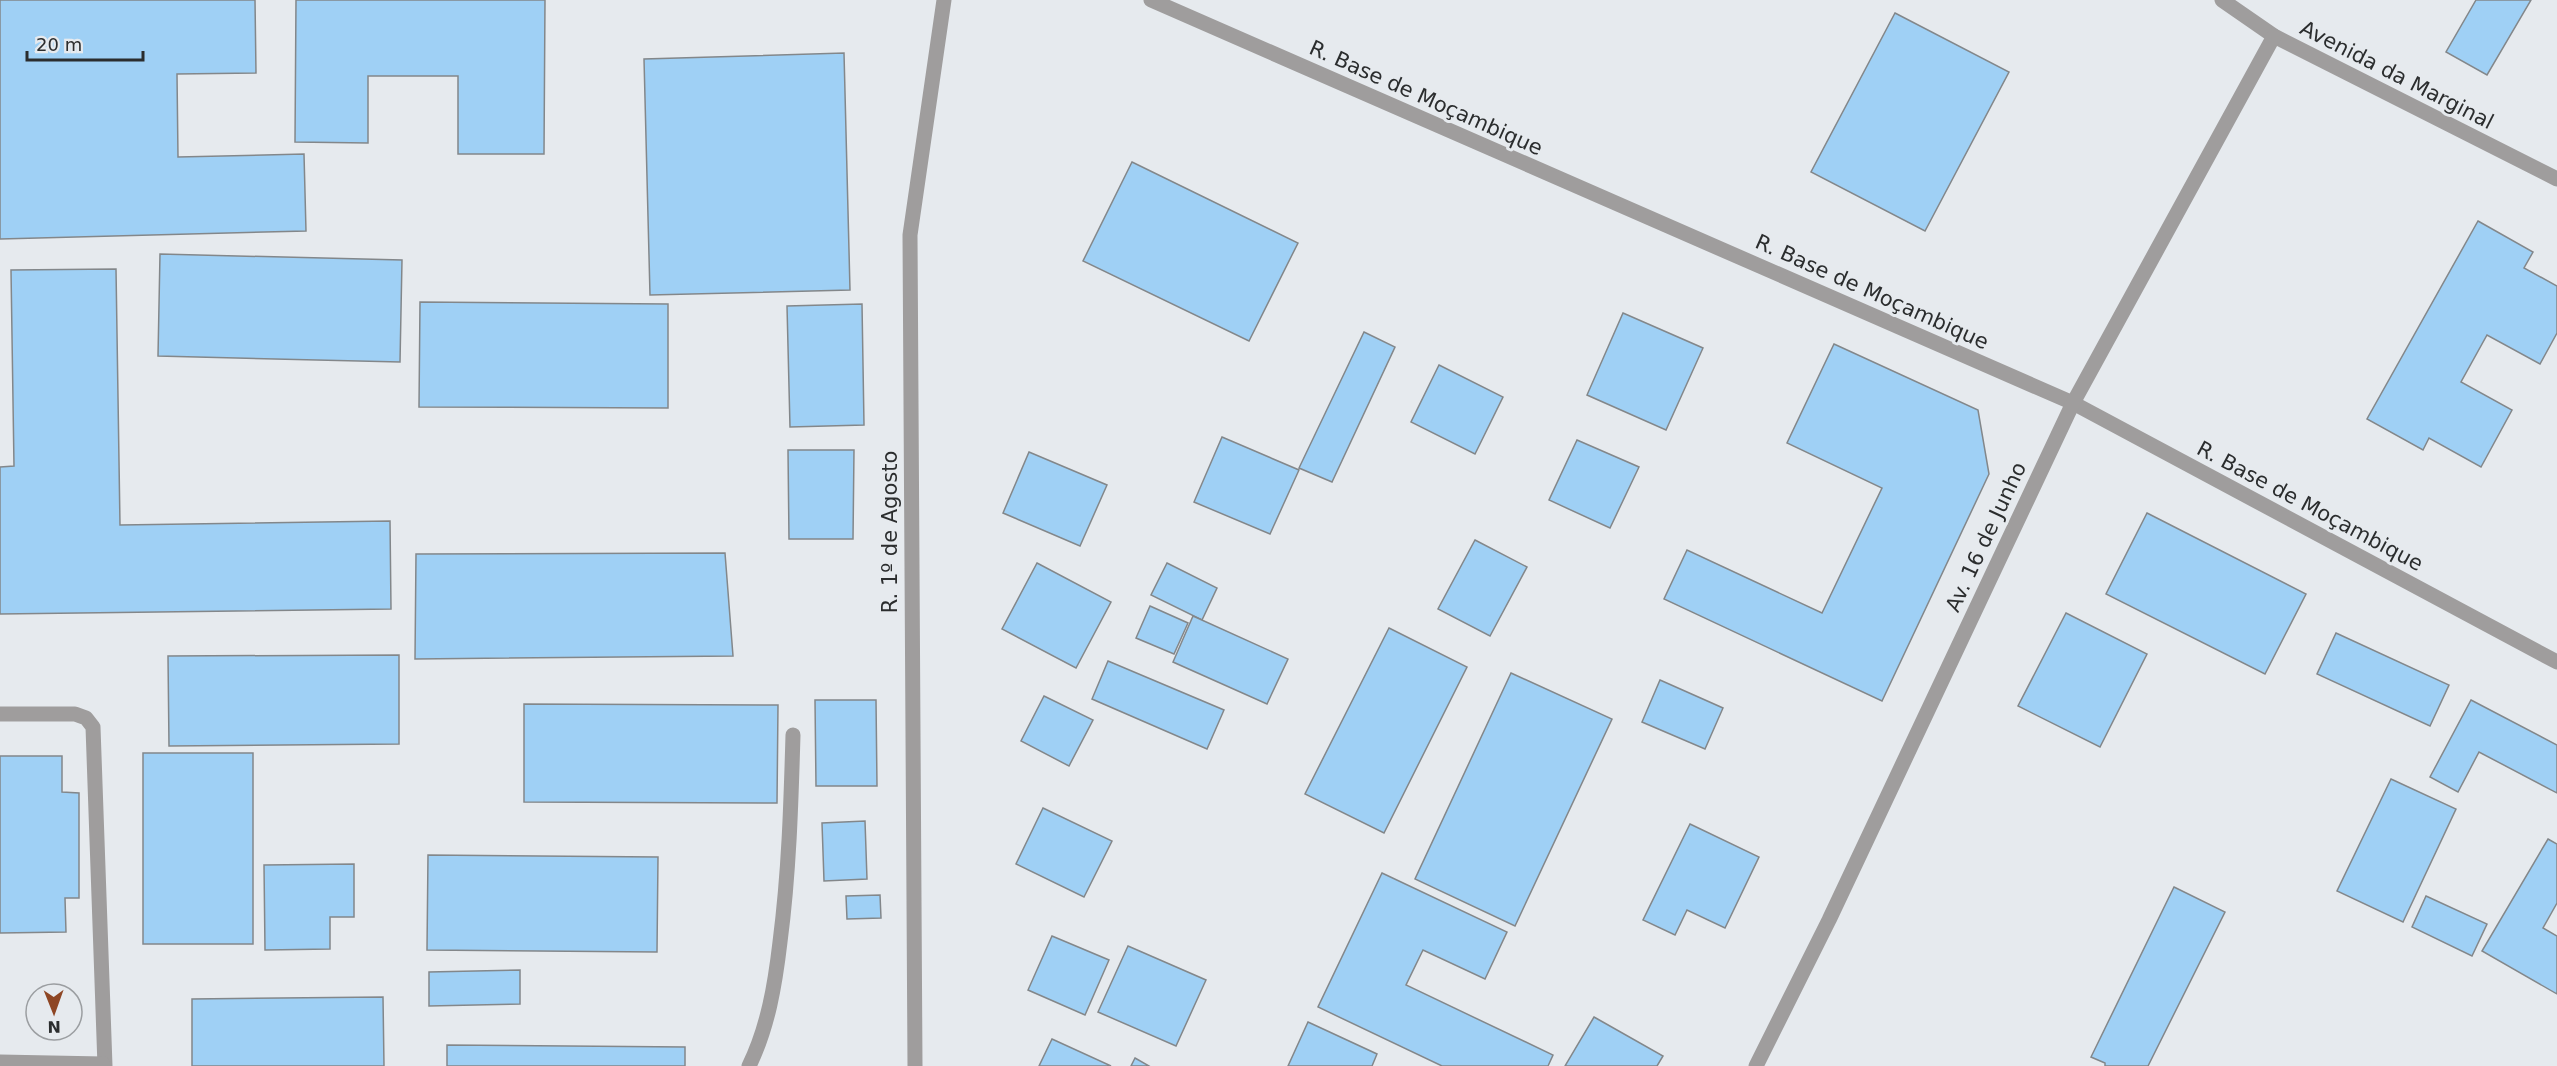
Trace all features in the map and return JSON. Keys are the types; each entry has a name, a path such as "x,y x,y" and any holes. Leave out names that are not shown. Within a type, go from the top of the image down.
{"street":[{"name":"R. 1º de Agosto","path":"915,1066 910,236 944,0"},
{"name":"R. Base de Moçambique","path":"1151,0 2073,403 2557,662"},
{"name":"Avenida da Marginal","path":"2222,0 2274,36 2557,179"},
{"name":"Av. 16 de Junho","path":"1756,1066 1829,920 2073,403 2274,36"},
{"path":"0,714 75,714 86,718 93,727 104,1065 0,1062"},
{"path":"749,1066 763,1039 777,971 786,903 793,735"}],"building":[{"path":"0,0 255,0 256,73 177,74 178,157 304,154 306,231 0,239"},
{"path":"296,0 545,0 544,154 458,154 458,76 368,76 368,143 295,142"},
{"path":"2476,0 2531,0 2487,75 2446,52"},
{"path":"1895,13 2009,72 1925,231 1811,172"},
{"path":"844,53 850,290 650,295 644,59"},
{"path":"1132,162 1298,243 1249,341 1083,261"},
{"path":"2478,221 2533,252 2524,268 2557,286 2557,333 2540,364 2487,335 2461,382 2512,410 2481,467 2429,438 2423,450 2367,419"},
{"path":"160,254 402,260 400,362 158,356"},
{"path":"116,269 120,525 390,521 391,609 0,614 0,467 14,466 11,270"},
{"path":"420,302 668,304 668,408 419,407"},
{"path":"862,304 864,425 790,427 787,306"},
{"path":"1623,313 1703,348 1666,430 1587,395"},
{"path":"1364,332 1395,347 1332,482 1299,468"},
{"path":"1834,344 1978,410 1989,474 1882,701 1664,599 1687,550 1822,613 1882,488 1787,443"},
{"path":"1439,365 1503,397 1475,454 1411,422"},
{"path":"1222,437 1299,470 1270,534 1194,502"},
{"path":"1577,440 1639,467 1610,528 1549,500"},
{"path":"788,450 854,450 853,539 789,539"},
{"path":"1029,452 1107,485 1080,546 1003,513"},
{"path":"2147,513 2306,594 2265,674 2106,594"},
{"path":"1475,540 1527,567 1490,636 1438,609"},
{"path":"725,553 733,656 415,659 416,554"},
{"path":"1037,563 1111,602 1076,668 1002,629"},
{"path":"1167,563 1217,588 1202,620 1151,595"},
{"path":"1150,606 1188,623 1174,654 1136,638"},
{"path":"2066,613 2147,654 2100,747 2018,706"},
{"path":"1193,616 1288,659 1267,704 1173,662"},
{"path":"1389,628 1467,667 1384,833 1305,794"},
{"path":"2336,633 2449,685 2430,726 2317,674"},
{"path":"399,655 399,744 169,746 168,656"},
{"path":"1108,661 1224,710 1207,749 1092,699"},
{"path":"1511,673 1612,719 1515,926 1415,879"},
{"path":"1660,680 1723,708 1705,749 1642,722"},
{"path":"1044,696 1093,720 1069,766 1021,741"},
{"path":"815,700 876,700 877,786 816,786"},
{"path":"2471,700 2557,745 2557,793 2479,752 2458,792 2430,777"},
{"path":"524,704 778,705 777,803 524,802"},
{"path":"143,753 253,753 253,944 143,944"},
{"path":"0,756 62,756 62,792 79,793 79,898 65,898 66,932 0,933"},
{"path":"2391,779 2456,809 2403,922 2337,891"},
{"path":"1043,808 1112,841 1084,897 1016,864"},
{"path":"865,821 867,879 824,881 822,823"},
{"path":"1690,824 1759,857 1725,928 1687,910 1675,935 1643,920"},
{"path":"2548,839 2557,844 2557,903 2543,928 2557,936 2557,994 2482,951"},
{"path":"428,855 658,857 657,952 427,950"},
{"path":"354,864 354,917 330,917 330,949 265,950 264,865"},
{"path":"1382,873 1507,932 1485,979 1423,950 1406,985 1553,1055 1548,1066 1442,1066 1318,1007"},
{"path":"2174,887 2225,912 2148,1066 2105,1066 2105,1063 2091,1057"},
{"path":"880,895 881,918 847,919 846,896"},
{"path":"2426,896 2487,924 2472,956 2412,927"},
{"path":"1052,936 1109,960 1085,1015 1028,990"},
{"path":"1128,946 1206,980 1176,1046 1098,1012"},
{"path":"520,970 520,1004 429,1006 429,972"},
{"path":"383,997 384,1066 192,1066 192,999"},
{"path":"1594,1017 1663,1056 1657,1066 1565,1066"},
{"path":"1308,1022 1377,1054 1372,1066 1288,1066"},
{"path":"1052,1039 1111,1066 1039,1066"},
{"path":"447,1045 685,1047 685,1066 447,1066"},
{"path":"1135,1058 1149,1066 1131,1066"}]}
